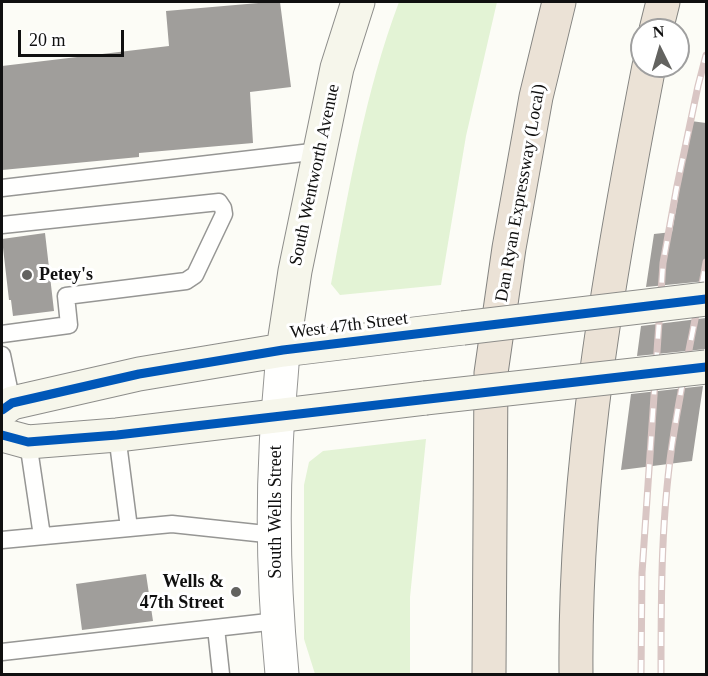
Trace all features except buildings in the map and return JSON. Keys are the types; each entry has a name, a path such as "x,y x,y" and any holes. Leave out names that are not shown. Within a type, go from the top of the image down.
{"highway":[{"name":"Dan Ryan Expressway (Local)","path":"489,675 491,374 508,248 534,108 559,2"},
{"path":"659,18 663,2"},
{"path":"576,675 575,627 585,462 615,239 647,78"}],"main road":[{"name":"South Wentworth Avenue","path":"283,350 295,271 337,68 358,2"},
{"name":"West 47th Street","path":"7,407 139,374 283,350 706,299"},
{"path":"15,438 117,435 706,367"}],"street":[{"name":"South Wells Street","path":"282,675 277,621 274,535 278,415 283,350"}],"lane":[{"path":"2,188 320,151"},
{"path":"2,225 219,202 224,214 195,275 186,281 66,296 69,325 2,334"},
{"path":"2,355 7,407"},
{"path":"117,435 129,528"},
{"path":"15,438 42,536"},
{"path":"2,540 172,524 274,535"},
{"path":"2,652 277,621"},
{"path":"216,628 221,675"}],"green space":[{"path":"399,2 497,2 466,136 441,285 340,295 331,284 351,177 367,106"},
{"path":"426,439 410,597 410,674 315,674 304,639 304,485 309,462 323,451"}],"railway":[{"path":"641,674 642,573 663,263 677,186 706,55"},
{"path":"661,674 666,492 681,389 706,262"}],"cycle path":[{"path":"2,410 12,403 139,374 283,350 706,299"},
{"path":"2,435 28,442 117,435 706,367"}],"place":[{"name":"Petey's","path":"27,275"},
{"name":"Wells & 47th Street","path":"236,592"}]}
